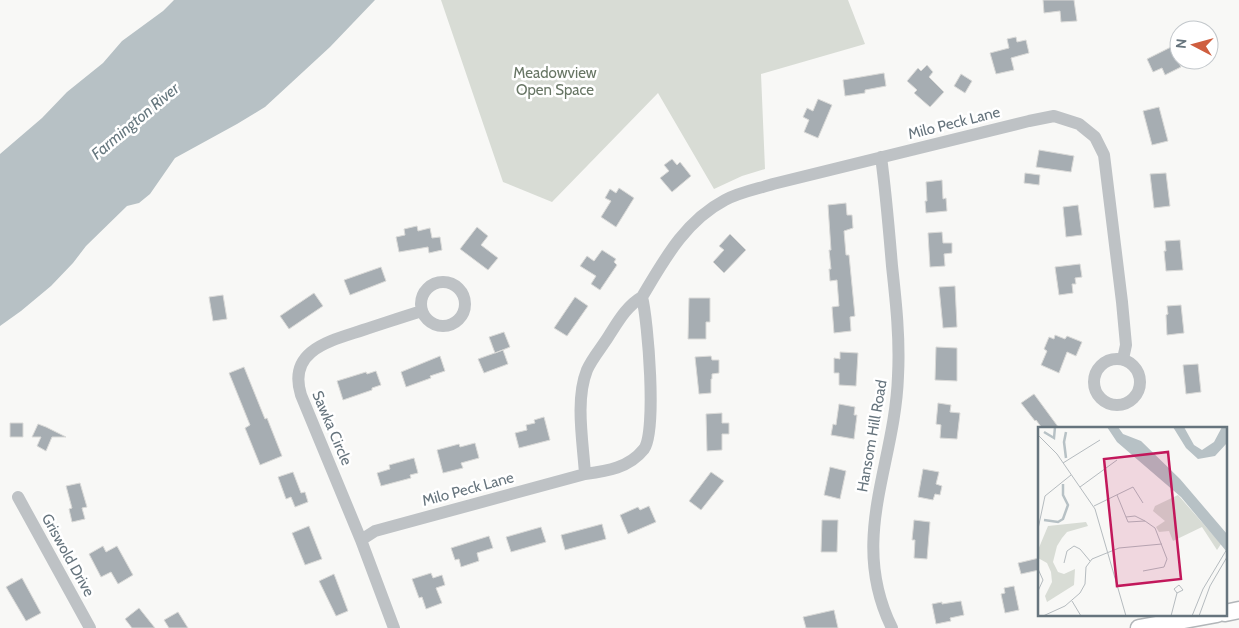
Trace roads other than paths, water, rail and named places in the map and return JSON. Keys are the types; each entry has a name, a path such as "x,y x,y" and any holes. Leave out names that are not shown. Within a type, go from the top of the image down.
{"main road":[{"path":"1226,613 1239,610"},
{"path":"1139,628 1206,616"}],"street":[{"name":"Milo Peck Lane","path":"585,474 581,406 583,383 588,368 631,304 642,297 666,256 680,238 715,206 739,194 773,184 1054,116 1079,124 1087,130 1095,137 1104,155 1126,345 1123,359"},
{"name":"Hansom Hill Road","path":"882,157 896,306 898,375 892,430 874,520 873,547 879,596 892,628"},
{"name":"Milo Peck Lane","path":"361,540 375,531 585,474 608,471 625,465 645,448 650,433 650,395 646,313 642,297"},
{"name":"Sawka Circle","path":"394,628 361,540 298,386 300,370 304,360 319,345 422,311"},
{"name":"Griswold Drive","path":"18,497 90,628"}],"water":[{"name":"Farmington River","path":"174,0 375,0 330,47 265,107 175,158 150,194 139,203 127,206 86,246 51,286 0,326 0,154 42,118 67,92 103,63 122,41 163,11"}],"park label":[{"name":"Meadowview Open Space","path":"555,82"}]}
